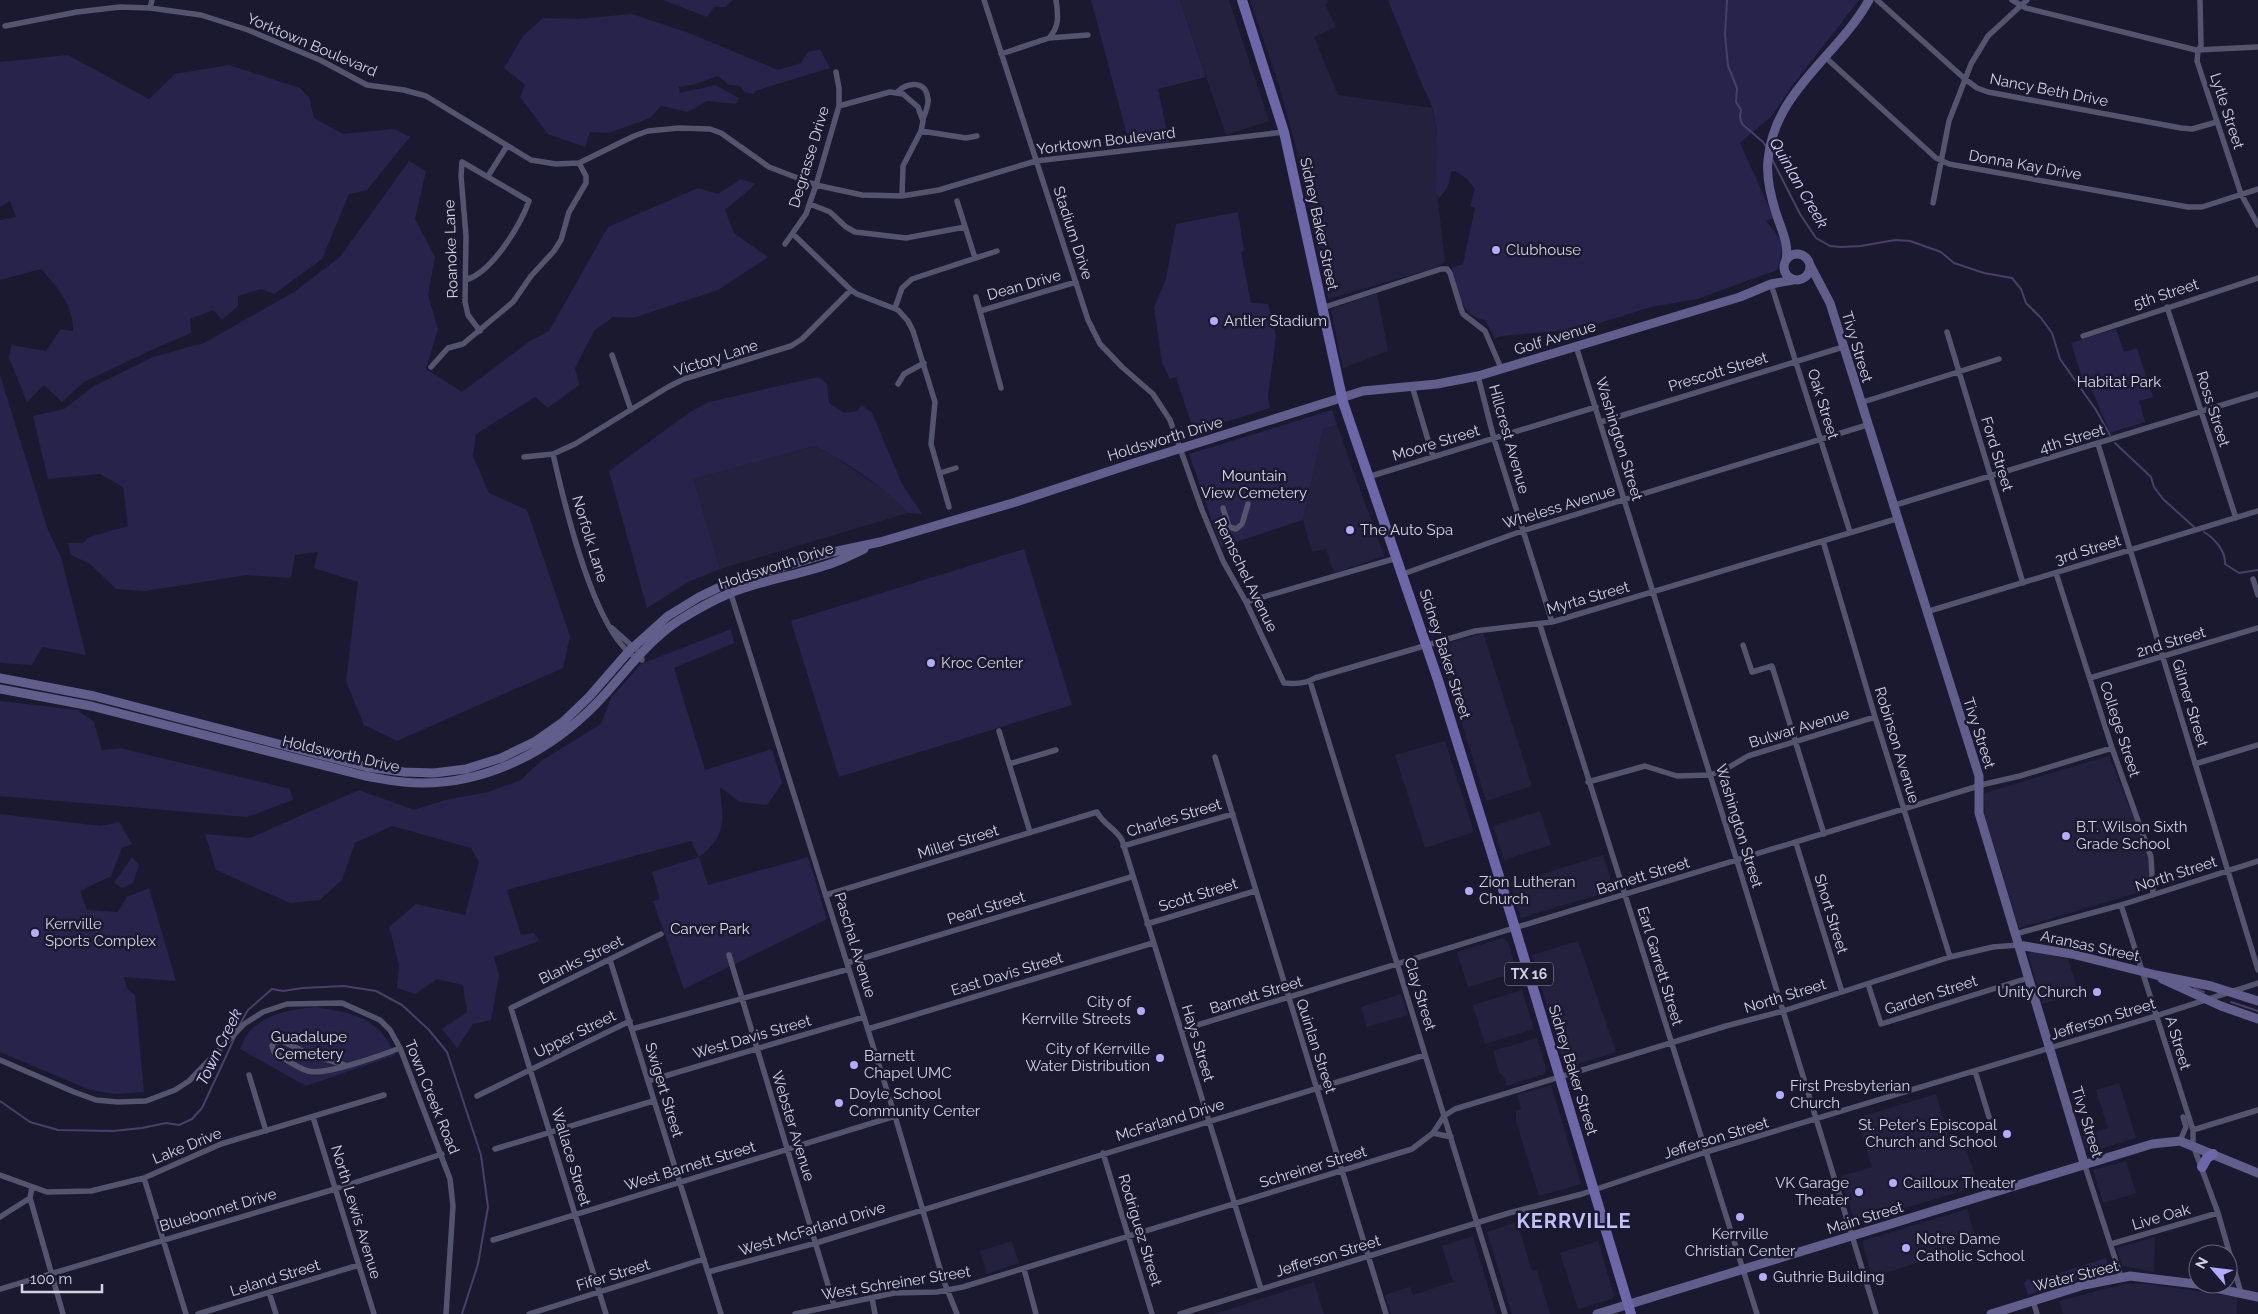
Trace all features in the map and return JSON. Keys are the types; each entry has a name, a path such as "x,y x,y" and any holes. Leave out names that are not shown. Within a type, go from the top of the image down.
{"main road":[{"name":"Sidney Baker Street","path":"1242,0 1284,132 1342,398 1427,645 1630,1309"},
{"path":"1822,286 1803,279 1793,280 1787,276 1785,264 1787,253 1784,235 1773,204 1768,176 1770,146 1778,120 1786,105 1869,0"},
{"path":"1784,235 1810,265 1809,273 1803,279"},
{"path":"1785,264 1794,255 1801,255"},
{"name":"Golf Avenue","path":"1771,284 1785,264"},
{"name":"Tivy Street","path":"1810,265 1830,303 1896,519 1979,776 1979,813 2084,1163"},
{"name":"Golf Avenue","path":"1342,398 1378,389 1478,376 1740,297 1771,284 1793,280"},
{"name":"Holdsworth Drive","path":"0,689 91,706 365,776 403,782 434,782 468,778 504,768 541,750 570,730 596,704 635,653 668,616 699,597 728,583 833,552 880,542 1016,502 1180,448 1342,398"},
{"name":"Holdsworth Drive","path":"0,678 94,696 367,767 404,772 434,772 466,768 501,758 527,746 563,722 635,653 677,622 731,593 834,563 880,542"},
{"path":"252,747 255,738"},
{"name":"Aransas Street","path":"2018,945 2072,954 2156,975 2202,984 2258,1001"},
{"name":"Aransas Street","path":"2156,975 2206,999 2258,1019"},
{"name":"Main Street","path":"1597,1314 1630,1309 1743,1270 2084,1163 2152,1144 2180,1141 2258,1172"},
{"path":"2202,1167 2206,1158 2213,1154"},
{"name":"Water Street","path":"1992,1314 2084,1285 2121,1277 2148,1277 2258,1297"}],"street":[{"path":"150,8 152,0"},
{"name":"Stadium Drive","path":"984,0 1088,320 1100,344 1122,367 1153,394 1170,420 1180,448"},
{"path":"1049,38 1054,32 1058,18 1056,0"},
{"name":"Nancy Beth Drive","path":"1877,0 1966,79 1977,88 1988,92 2181,128 2192,128 2217,122"},
{"path":"2012,0 2020,5 2199,50 2258,47"},
{"path":"1932,202 1949,121 1971,64 1984,41 2027,0"},
{"name":"Lytle Street","path":"2200,0 2202,28 2201,45 2197,61 2242,194 2258,225"},
{"name":"Yorktown Boulevard","path":"5,26 105,8 150,8 201,15 320,60 359,83 418,93 434,99 507,146 531,160 544,164 579,163 648,131 679,128 710,129 730,139 764,165 816,185 862,195 902,196 953,187 1036,162 1284,132"},
{"path":"1001,54 1049,38 1088,35"},
{"path":"1825,57 1941,161"},
{"name":"Degrasse Drive","path":"785,244 810,204 816,185 839,106 839,88 836,72"},
{"path":"897,92 907,84 912,84 921,87 926,92 929,100 922,121 921,131 904,166 902,196"},
{"path":"839,106 883,92 897,92 912,100 918,107 922,121"},
{"path":"921,131 966,138 977,136"},
{"path":"466,280 476,277 505,245 523,217 529,201 488,176 507,146"},
{"name":"Donna Kay Drive","path":"1941,161 2188,207 2202,206 2258,189"},
{"name":"Roanoke Lane","path":"480,331 468,315 464,302 466,236 461,176 462,162 488,176"},
{"path":"431,367 448,348 463,344 513,302 531,276 558,246 569,212 586,183 586,176 579,163"},
{"path":"957,201 975,258"},
{"path":"810,204 830,212 846,227 855,232 906,238 965,227"},
{"path":"793,234 851,290 895,308 908,321 924,363 935,402 931,444 950,507"},
{"path":"895,308 902,288 912,278 997,251"},
{"path":"1322,308 1441,269 1447,269 1463,314 1485,331 1501,368"},
{"name":"5th Street","path":"2083,336 2258,278"},
{"name":"Dean Drive","path":"980,311 1076,282"},
{"name":"Oak Street","path":"1771,284 1850,532"},
{"name":"Victory Lane","path":"524,457 553,454 575,444 684,379 791,346 802,339 851,290"},
{"path":"976,297 1001,388"},
{"name":"Ross Street","path":"2167,307 2236,518"},
{"name":"Ford Street","path":"1946,332 2023,583"},
{"name":"Washington Street","path":"1576,346 1654,592 1876,1314"},
{"name":"Prescott Street","path":"1600,422 1843,347"},
{"path":"612,354 631,410"},
{"path":"1860,403 1999,359"},
{"path":"898,384 904,374 924,363"},
{"name":"Hillcrest Avenue","path":"1478,376 1494,439 1552,622"},
{"path":"1412,386 1433,457"},
{"name":"4th Street","path":"1892,506 2258,394"},
{"name":"Moore Street","path":"1368,477 1596,407"},
{"name":"Wheless Avenue","path":"1403,574 1522,531 1867,425"},
{"name":"Gilmer Street","path":"2098,444 2258,970"},
{"name":"Remschel Avenue","path":"1180,448 1223,561 1246,602 1284,683"},
{"name":"Norfolk Lane","path":"553,454 567,513 592,590 602,613 612,628 615,638 635,653"},
{"path":"940,473 956,468"},
{"path":"1223,508 1229,527 1236,529 1242,524 1248,504"},
{"name":"3rd Street","path":"1926,612 2258,512"},
{"name":"Myrta Street","path":"1284,683 1294,684 1310,681 1314,678 1475,631 1540,625 1552,622 1896,519"},
{"name":"Robinson Avenue","path":"1823,541 1875,717 1950,956"},
{"path":"1246,602 1397,558"},
{"name":"College Street","path":"2056,573 2112,748 2151,857 2153,894"},
{"path":"2253,579 2258,596"},
{"name":"Paschal Avenue","path":"728,583 868,1029 944,1279 957,1314"},
{"name":"Earl Garrett Street","path":"1540,625 1757,1314"},
{"name":"2nd Street","path":"2090,678 2163,658 2258,628"},
{"path":"1743,645 1752,672 1772,666 1824,834"},
{"name":"Clay Street","path":"1310,681 1505,1314"},
{"name":"Bulwar Avenue","path":"1588,782 1645,766 1677,776 1710,775 1726,769 1748,756 1875,717"},
{"path":"999,732 1030,832"},
{"path":"2195,764 2258,745"},
{"name":"Barnett Street","path":"1181,1030 2112,748"},
{"path":"1009,764 1056,750"},
{"name":"Quinlan Street","path":"1215,757 1386,1314"},
{"name":"Miller Street","path":"826,895 1097,812"},
{"name":"Hays Street","path":"1097,812 1104,823 1118,833 1123,846 1131,877 1181,1030 1261,1289"},
{"name":"Charles Street","path":"1123,846 1232,814"},
{"name":"Short Street","path":"1796,843 1842,992"},
{"name":"North Street","path":"2015,934 2121,905 2258,861"},
{"name":"Pearl Street","path":"632,1028 741,999 1131,877"},
{"name":"Scott Street","path":"1147,924 1256,891"},
{"name":"A Street","path":"2121,905 2193,1130 2193,1145 2218,1214 2241,1293"},
{"name":"Blanks Street","path":"511,1008 661,934"},
{"name":"East Davis Street","path":"868,1029 1153,943"},
{"name":"North Street","path":"1560,1078 1671,1043 1783,1011 1950,956 1993,947 2018,945"},
{"name":"Webster Avenue","path":"729,955 834,1305"},
{"name":"Swigert Street","path":"610,960 721,1314"},
{"name":"Garden Street","path":"1868,984 1881,1024 2028,978"},
{"name":"Jefferson Street","path":"1180,1314 1477,1223 1594,1190 1706,1152 1817,1120 2258,983"},
{"name":"Town Creek Road","path":"0,1060 96,1100 118,1102 146,1101 162,1096 182,1086 241,1027 263,1012 287,1004 342,1003 380,1020 390,1030 400,1048 450,1179 453,1206 446,1314"},
{"name":"Wallace Street","path":"511,1008 606,1314"},
{"name":"West Davis Street","path":"648,1081 864,1017"},
{"name":"Upper Street","path":"477,1096 630,1021"},
{"path":"346,1065 309,1054 282,1041 276,1041 272,1044 274,1052 310,1072 322,1072 346,1065 400,1048"},
{"name":"McFarland Drive","path":"923,1208 1425,1055"},
{"path":"1975,1071 1989,1117"},
{"path":"250,1075 266,1131"},
{"path":"1444,1116 1456,1109 1560,1078"},
{"name":"Lake Drive","path":"0,1174 53,1193 85,1192 144,1178 221,1144 384,1095"},
{"path":"495,1149 653,1101"},
{"name":"A Street","path":"2180,1141 2186,1128 2183,1103"},
{"path":"2193,1130 2258,1110"},
{"name":"West Barnett Street","path":"493,1240 895,1116"},
{"name":"Schreiner Street","path":"1059,1258 1412,1150 1433,1133 1444,1116"},
{"name":"North Lewis Avenue","path":"313,1117 374,1314"},
{"path":"1433,1133 1450,1137"},
{"name":"Rodriguez Street","path":"1103,1153 1152,1314"},
{"name":"Bluebonnet Drive","path":"0,1289 335,1189 442,1154"},
{"name":"Tivy Street","path":"2084,1163 2121,1277"},
{"path":"144,1178 186,1314"},
{"path":"32,1187 30,1198 63,1314"},
{"path":"0,1217 30,1198"},
{"name":"West McFarland Drive","path":"708,1272 816,1243 923,1208"},
{"name":"Live Oak","path":"2111,1244 2218,1214"},
{"name":"West Schreiner Street","path":"795,1314 894,1293 949,1290 1059,1258"},
{"name":"Fifer Street","path":"529,1314 704,1259"},
{"name":"Leland Street","path":"198,1314 359,1265"},
{"path":"1024,1269 1036,1314"},
{"path":"270,1292 276,1314"},
{"path":"872,1298 874,1314"},
{"path":"2033,1301 2038,1314"}],"shaded area":[{"path":"1180,0 1229,0 1269,121 1226,135"},
{"path":"1250,0 1327,0 1328,2 1325,4 1336,27 1314,37 1338,95 1432,108 1437,137 1437,192 1445,262 1435,268 1328,299 1296,148 1280,88"},
{"path":"1377,293 1388,351 1343,368 1331,311 1334,308"},
{"path":"1337,425 1384,556 1334,573 1326,549 1312,552 1303,520 1323,429"},
{"path":"814,446 832,455 885,491 908,513 720,569 692,479"},
{"path":"1483,633 1532,786 1486,801 1438,646"},
{"path":"1445,741 1474,832 1425,848 1395,755"},
{"name":"B.T. Wilson Sixth Grade School","path":"2109,756 2149,856 2150,889 2019,928 1985,816 1984,793"},
{"path":"1540,811 1551,845 1504,860 1493,826"},
{"path":"1603,855 1614,890 1521,918 1511,884"},
{"path":"1503,938 1508,942 1517,972 1468,987 1457,952"},
{"path":"1578,941 1616,1052 1569,1067 1564,1063 1532,955"},
{"path":"2031,951 2068,959 2079,993 2043,1004 2028,955"},
{"path":"1522,990 1534,1029 1485,1044 1473,1005"},
{"path":"1401,994 1408,1015 1367,1027 1361,1007"},
{"path":"1537,1038 1546,1068 1544,1074 1507,1086 1504,1077 1499,1072 1493,1051"},
{"path":"2119,1083 2136,1138 2088,1153 2082,1136 2108,1128 2096,1090"},
{"path":"1551,1085 1581,1184 1539,1196 1516,1121 1516,1111 1521,1109 1517,1095"},
{"path":"1936,1094 1950,1141 1962,1138 1979,1186 1855,1223 1841,1176 1872,1167 1857,1118"},
{"path":"2126,1161 2136,1193 2103,1203 2093,1170"},
{"name":"Notre Dame Catholic School","path":"1967,1209 1974,1233 1946,1243 1949,1253 1872,1277 1862,1241"},
{"path":"1517,1222 1532,1271 1537,1270 1550,1314 1512,1314 1487,1232"},
{"path":"1473,1236 1496,1314 1391,1314 1385,1295 1410,1287 1413,1295 1453,1282 1442,1246"},
{"path":"2155,1237 2154,1272 2122,1266 2117,1248"},
{"path":"1012,1241 1019,1263 987,1274 980,1251"},
{"path":"1598,1241 1614,1296 1612,1299 1578,1309 1560,1253"},
{"path":"1314,1282 1324,1314 1214,1314"},
{"path":"2124,1284 2148,1284 2188,1290 2188,1294 2216,1294 2237,1297 2237,1314 2063,1314 2059,1301"}],"green space":[{"path":"663,0 733,0 725,7 714,7 707,17"},
{"path":"1091,0 1180,0 1206,77 1158,89 1169,142 1130,146"},
{"path":"1388,0 1859,0 1792,86 1772,116 1740,143 1774,218 1766,221 1781,243 1782,248 1777,270 1697,299 1651,307 1580,329 1501,336 1495,339 1485,320 1476,318 1465,308 1458,293 1452,268 1463,264 1475,208 1470,206 1475,189 1467,179 1455,171 1451,172 1448,186 1439,198 1436,191 1437,138 1433,111"},
{"path":"632,14 689,33 778,70 801,63 807,53 820,49 830,68 755,91 754,94 745,92 740,86 729,85 718,76 696,84 679,87 680,93 715,85 739,98 736,104 707,101 688,112 661,106 650,118 609,133 590,132 585,147 548,134 520,97 525,85 504,68 523,36 543,18 578,19"},
{"path":"68,55 149,99 175,74 229,65 300,88 309,97 314,118 343,134 394,129 410,137 367,190 349,194 322,259 274,294 261,289 238,296 238,306 222,320 213,310 190,319 191,333 84,382 62,402 44,385 27,402 9,358 11,345 46,351 61,329 73,331 73,322 68,305 41,269 0,280 0,220 16,217 10,201 0,207 0,62"},
{"path":"409,161 426,171 415,219 435,257 428,295 438,329 426,369 462,392 530,341 549,331 608,227 698,188 718,194 741,179 756,184 725,210 734,233 768,257 718,290 633,318 613,317 594,331 575,368 579,385 548,408 535,397 476,434 473,456 489,493 527,510 570,636 563,668 397,741 364,725 346,681 358,582 314,568 318,552 295,555 291,578 247,575 145,591 116,589 90,564 71,555 68,543 83,543 89,537 128,526 123,487 100,474 48,479 33,416 64,409 94,386 153,357 204,343 294,292 340,257"},
{"name":"Antler Stadium","path":"1238,212 1244,251 1241,252 1251,303 1268,304 1276,336 1268,397 1270,408 1194,432 1176,377 1170,379 1162,363 1154,307 1166,279 1176,224"},
{"name":"Habitat Park","path":"2116,329 2124,352 2137,348 2153,397 2139,401 2145,422 2110,433 2092,390 2082,378 2071,343"},
{"path":"0,375 48,530 61,557 86,655 42,647 32,665 0,663"},
{"path":"818,377 827,383 829,403 845,413 857,411 862,405 872,413 902,484 922,514 908,513 889,494 864,475 814,446 693,479 720,569 688,582 647,608 609,471 690,412 709,402"},
{"name":"Mountain View Cemetery","path":"1332,410 1337,425 1323,429 1303,520 1221,547 1189,454"},
{"name":"Kroc Center","path":"1024,549 1072,705 839,777 791,621"},
{"path":"731,629 734,643 674,668 705,770 772,749 782,783 767,805 740,802 720,787 722,817 719,834 715,841 699,857 691,841 507,890 521,935 534,933 539,941 494,957 499,976 491,1020 473,1024 457,1048 442,1029 467,1012 463,985 437,979 415,994 397,988 399,965 389,927 416,904 465,915 479,862 471,848 392,826 355,843 342,880 320,900 290,903 216,870 205,834 250,838 359,790 414,810 445,800 488,792 521,780 541,761 601,724 611,698 641,664"},
{"path":"0,701 77,710 94,722 102,750 120,748 290,789 293,800 247,817 0,796"},
{"path":"0,814 101,826 119,822 132,844 122,848 111,876 80,891 87,910 118,912 127,897 149,888 176,981 124,977 127,988 135,995 144,1092 114,1094 90,1090 0,1052"},
{"path":"132,857 139,865 133,883 122,888 114,883"},
{"name":"Carver Park","path":"699,857 708,885 808,857 827,919 684,989 653,901 660,899 652,872"},
{"name":"Guadalupe Cemetery","path":"317,1007 343,1012 364,1019 381,1032 396,1055 306,1086 240,1049 248,1033 264,1020 281,1013"},
{"path":"2106,1258 2109,1271 2028,1295 2024,1283 2028,1279 2035,1281"}],"waterway":[{"name":"Quinlan Creek","path":"1727,0 1725,35 1728,66 1737,88 1736,102 1741,110 1740,117 1742,124 1763,142 1767,148"},
{"name":"Quinlan Creek","path":"1772,159 1800,214 1816,238 1830,246 1861,246 1895,240 1910,241 1941,252 1954,263 1984,273 2012,278 2021,289 2026,303 2041,318 2052,333 2060,359 2096,410 2110,435"},
{"name":"Quinlan Creek","path":"2115,443 2151,477 2154,487 2163,499 2194,527"},
{"name":"Quinlan Creek","path":"2204,532 2219,545 2224,554 2225,564 2239,573 2258,570"},
{"name":"Town Creek","path":"238,1027 248,1010 272,989 283,991 344,986 376,991 402,1005 429,1030 447,1052 481,1155 488,1207 478,1264 462,1314"},
{"path":"2194,988 2204,992"},
{"path":"2231,1002 2258,1011"},
{"name":"Town Creek","path":"0,1101 30,1122 58,1130 113,1131 166,1123 179,1125 192,1119 202,1108 235,1037"}],"place":[{"name":"Clubhouse","path":"1496,250"},
{"name":"Antler Stadium","path":"1214,321"},
{"name":"The Auto Spa","path":"1350,530"},
{"name":"Kroc Center","path":"931,663"},
{"name":"B.T. Wilson Sixth Grade School","path":"2066,836"},
{"name":"Zion Lutheran Church","path":"1469,891"},
{"name":"Kerrville Sports Complex","path":"35,933"},
{"name":"Unity Church","path":"2097,992"},
{"name":"City of Kerrville Streets","path":"1141,1011"},
{"name":"City of Kerrville Water Distribution","path":"1160,1058"},
{"name":"Barnett Chapel UMC","path":"854,1065"},
{"name":"First Presbyterian Church","path":"1780,1095"},
{"name":"Doyle School Community Center","path":"839,1103"},
{"name":"St. Peter's Episcopal Church and School","path":"2007,1134"},
{"name":"Cailloux Theater","path":"1893,1183"},
{"name":"VK Garage Theater","path":"1859,1192"},
{"name":"Kerrville Christian Center","path":"1740,1217"},
{"name":"Notre Dame Catholic School","path":"1906,1248"},
{"name":"Guthrie Building","path":"1763,1277"}],"district":[{"name":"KERRVILLE","path":"1574,1221"}]}
